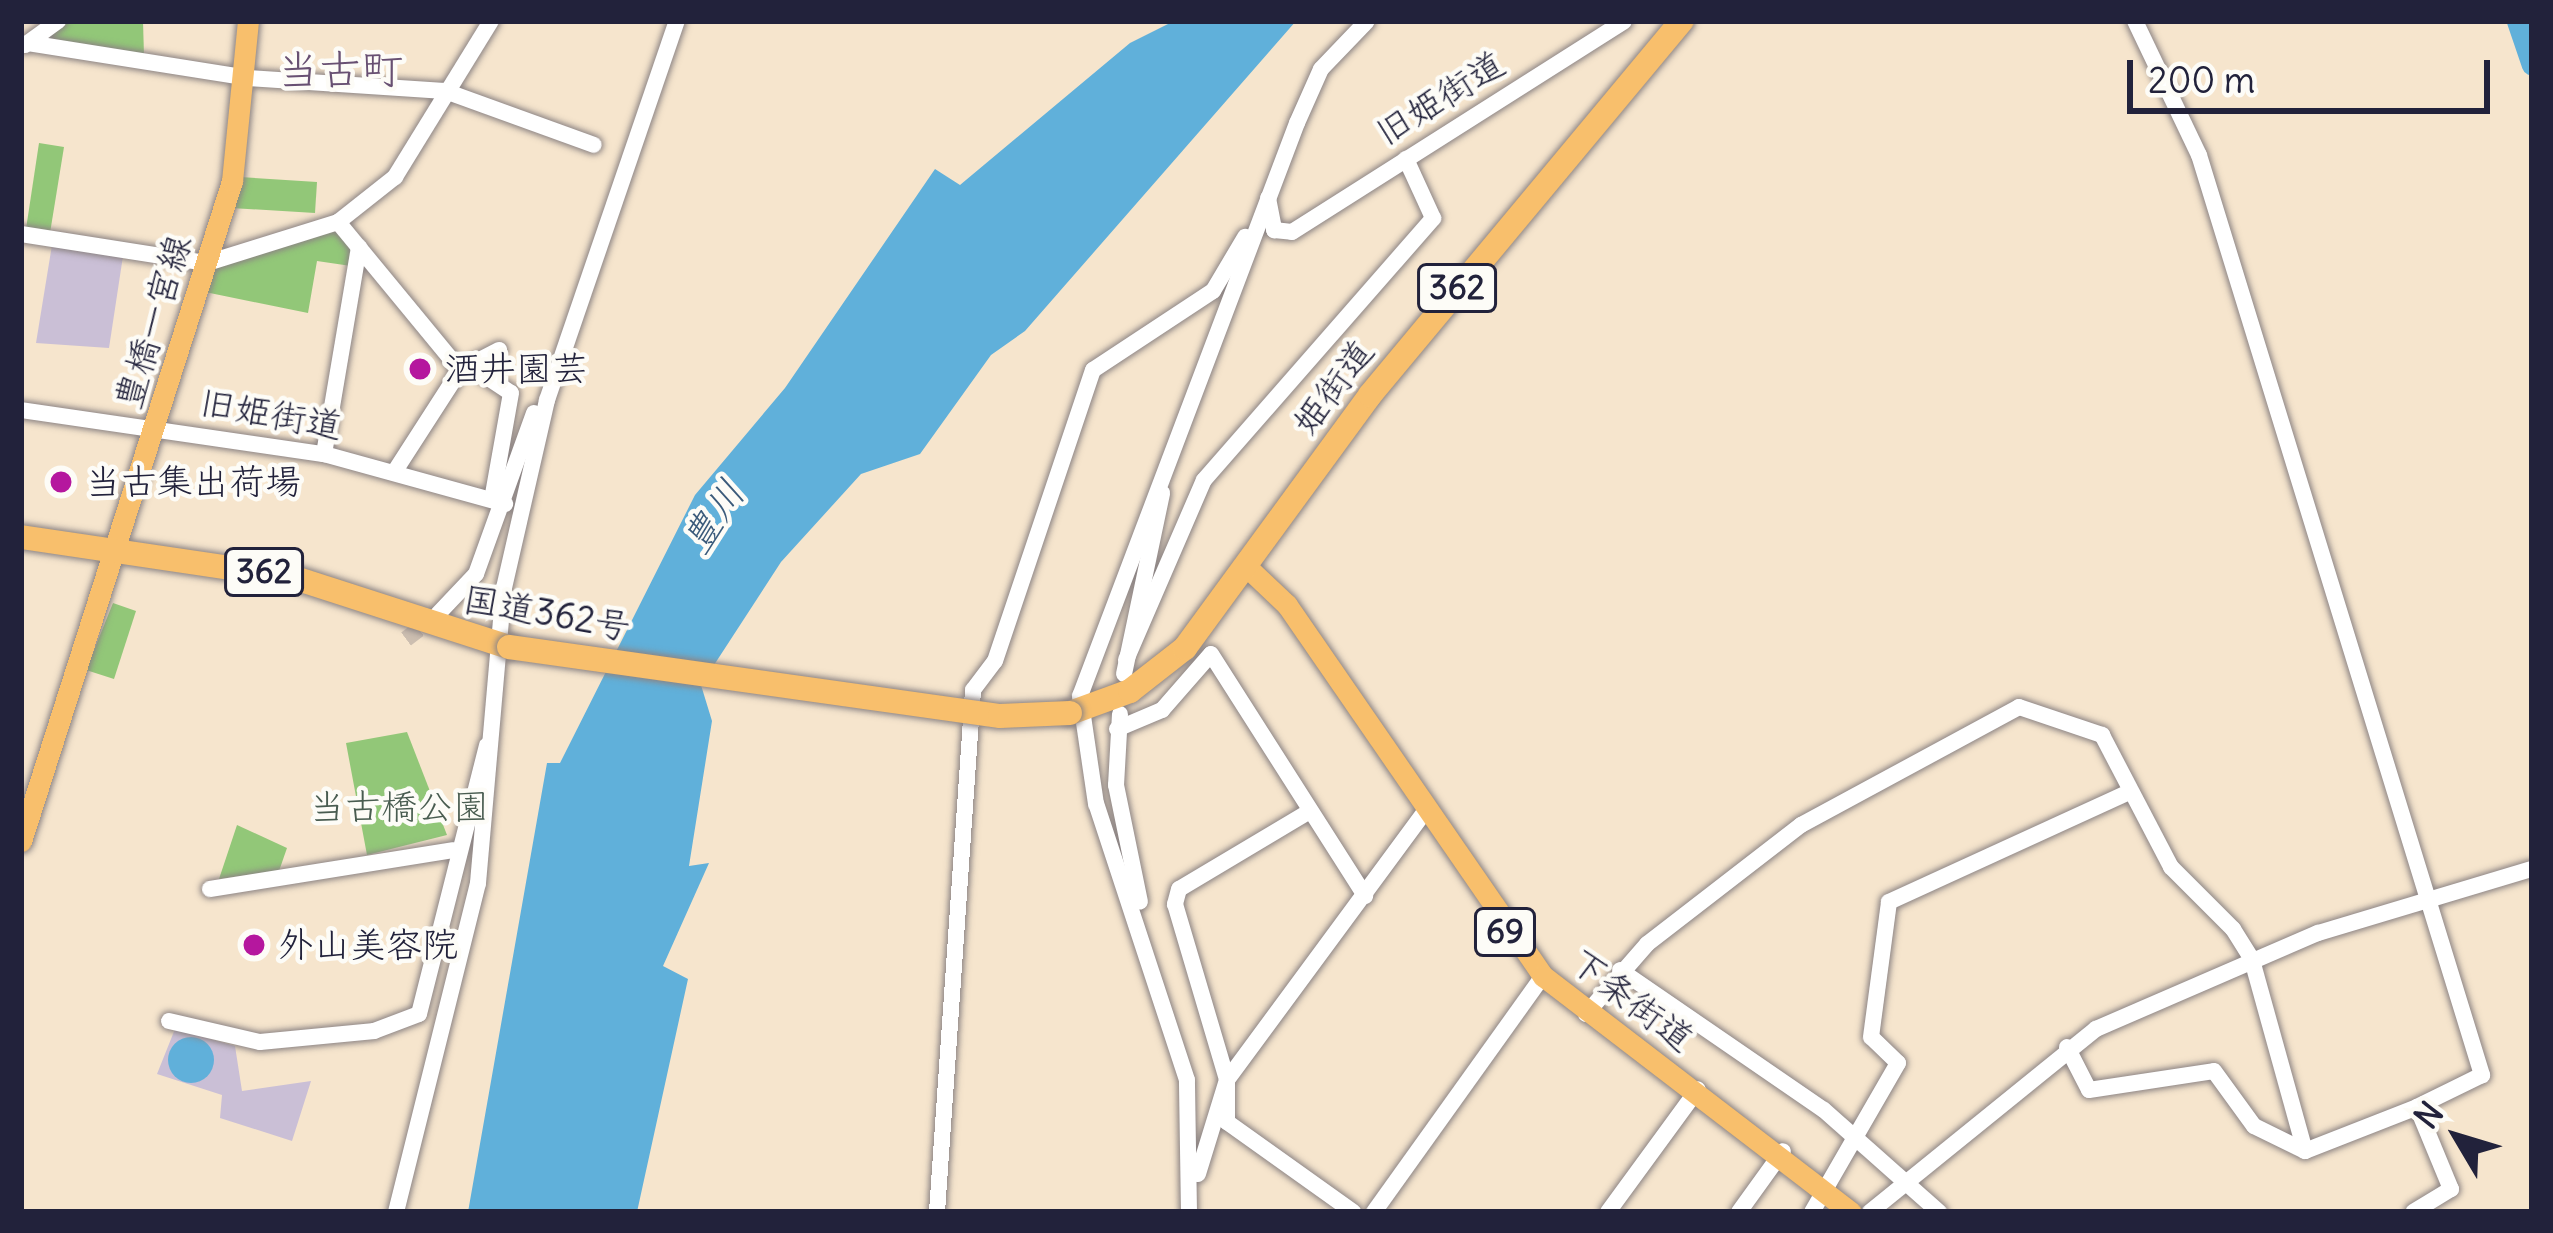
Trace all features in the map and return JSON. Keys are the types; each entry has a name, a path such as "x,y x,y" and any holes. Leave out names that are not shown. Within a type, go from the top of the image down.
{"highway":[{"name":"姫街道","path":"1074,711 1169,663 1248,568 1370,394 1682,21"},
{"name":"国道362号","path":"21,538 292,577 504,646 1000,716 1074,711"}],"main road":[{"name":"豊橋一宮線","path":"21,841 120,553 207,263 248,78 248,21"},
{"name":"下条街道","path":"1248,568 1287,605 1424,813 1543,976 1586,1014 1783,1151 1851,1212"}],"street":[{"path":"24,45 58,21"},
{"path":"438,614 476,574 499,499 548,400 677,21"},
{"path":"1190,1203 1187,1080 1138,915 1096,804 1074,711 1267,197 1321,69 1367,21"},
{"name":"旧姫街道","path":"1267,197 1274,230 1292,232 1624,21"},
{"path":"2067,1048 2089,1090 2213,1071 2254,1126 2305,1151 2417,1107 2482,1075 2198,155 2135,21"},
{"path":"21,234 207,263 338,222 384,191 487,22"},
{"path":"24,45 248,78 445,91 594,145"},
{"path":"1157,483 1125,667 1204,480 1433,218 1406,159"},
{"path":"338,222 467,369 512,393 499,499"},
{"path":"938,1212 974,690 994,661 1094,370 1213,291 1257,224"},
{"path":"324,454 359,247"},
{"path":"394,471 467,369 499,350"},
{"path":"396,1212 478,883 504,646 548,400"},
{"name":"旧姫街道","path":"21,410 324,454 499,499"},
{"path":"1138,915 1119,722 1162,710 1211,654 1365,896"},
{"path":"1586,1014 1620,970 1801,825 2009,706 2091,726 2171,867 2252,960 2305,1151"},
{"path":"169,1021 260,1042 419,1014 453,850 494,715"},
{"path":"1812,1212 1823,1185 1858,1137 1898,1064 1870,1037 1888,902 2129,792"},
{"path":"1310,811 1179,889 1227,1080 1227,1122 1353,1212"},
{"path":"1190,1203 1227,1080 1424,813"},
{"path":"210,889 453,850"},
{"path":"1870,1212 1908,1175 2067,1048 2252,960 2532,868"},
{"path":"1620,970 1858,1137 1908,1175 1939,1212"},
{"path":"1374,1212 1543,976"},
{"path":"1608,1212 1698,1089"},
{"path":"2413,1212 2451,1189 2417,1107"},
{"path":"1739,1212 1783,1151"}],"shaded area":[{"path":"52,245 123,256 109,348 36,343"},
{"path":"175,1029 235,1046 242,1091 311,1081 292,1141 220,1118 222,1095 157,1074"}],"green space":[{"path":"69,21 143,21 144,56 44,39"},
{"path":"39,143 64,147 50,233 26,229"},
{"path":"240,177 317,182 315,213 231,208"},
{"path":"333,230 354,249 351,266 317,261 308,313 205,292 213,268"},
{"path":"113,603 136,611 114,679 86,670"},
{"name":"当古橋公園","path":"407,732 447,835 367,855 346,743"},
{"path":"237,825 287,848 279,871 219,879"}],"water":[{"name":"豊川","path":"1174,21 1296,21 1025,331 991,355 920,454 861,474 781,562 701,685 712,721 689,866 709,863 663,966 688,979 637,1212 468,1212 547,763 560,763 695,495 785,388 935,169 960,185 1130,43"},
{"path":"191,1037 207,1044 214,1060 207,1076 191,1083 175,1076 168,1060 175,1044"}],"waterway":[{"path":"2517,21 2532,65"}],"tunnel":[{"path":"406,639 434,618"}],"place":[{"name":"酒井園芸","path":"420,369"},
{"name":"当古集出荷場","path":"61,482"},
{"name":"外山美容院","path":"254,945"}],"district":[{"name":"当古町","path":"340,69"}]}
